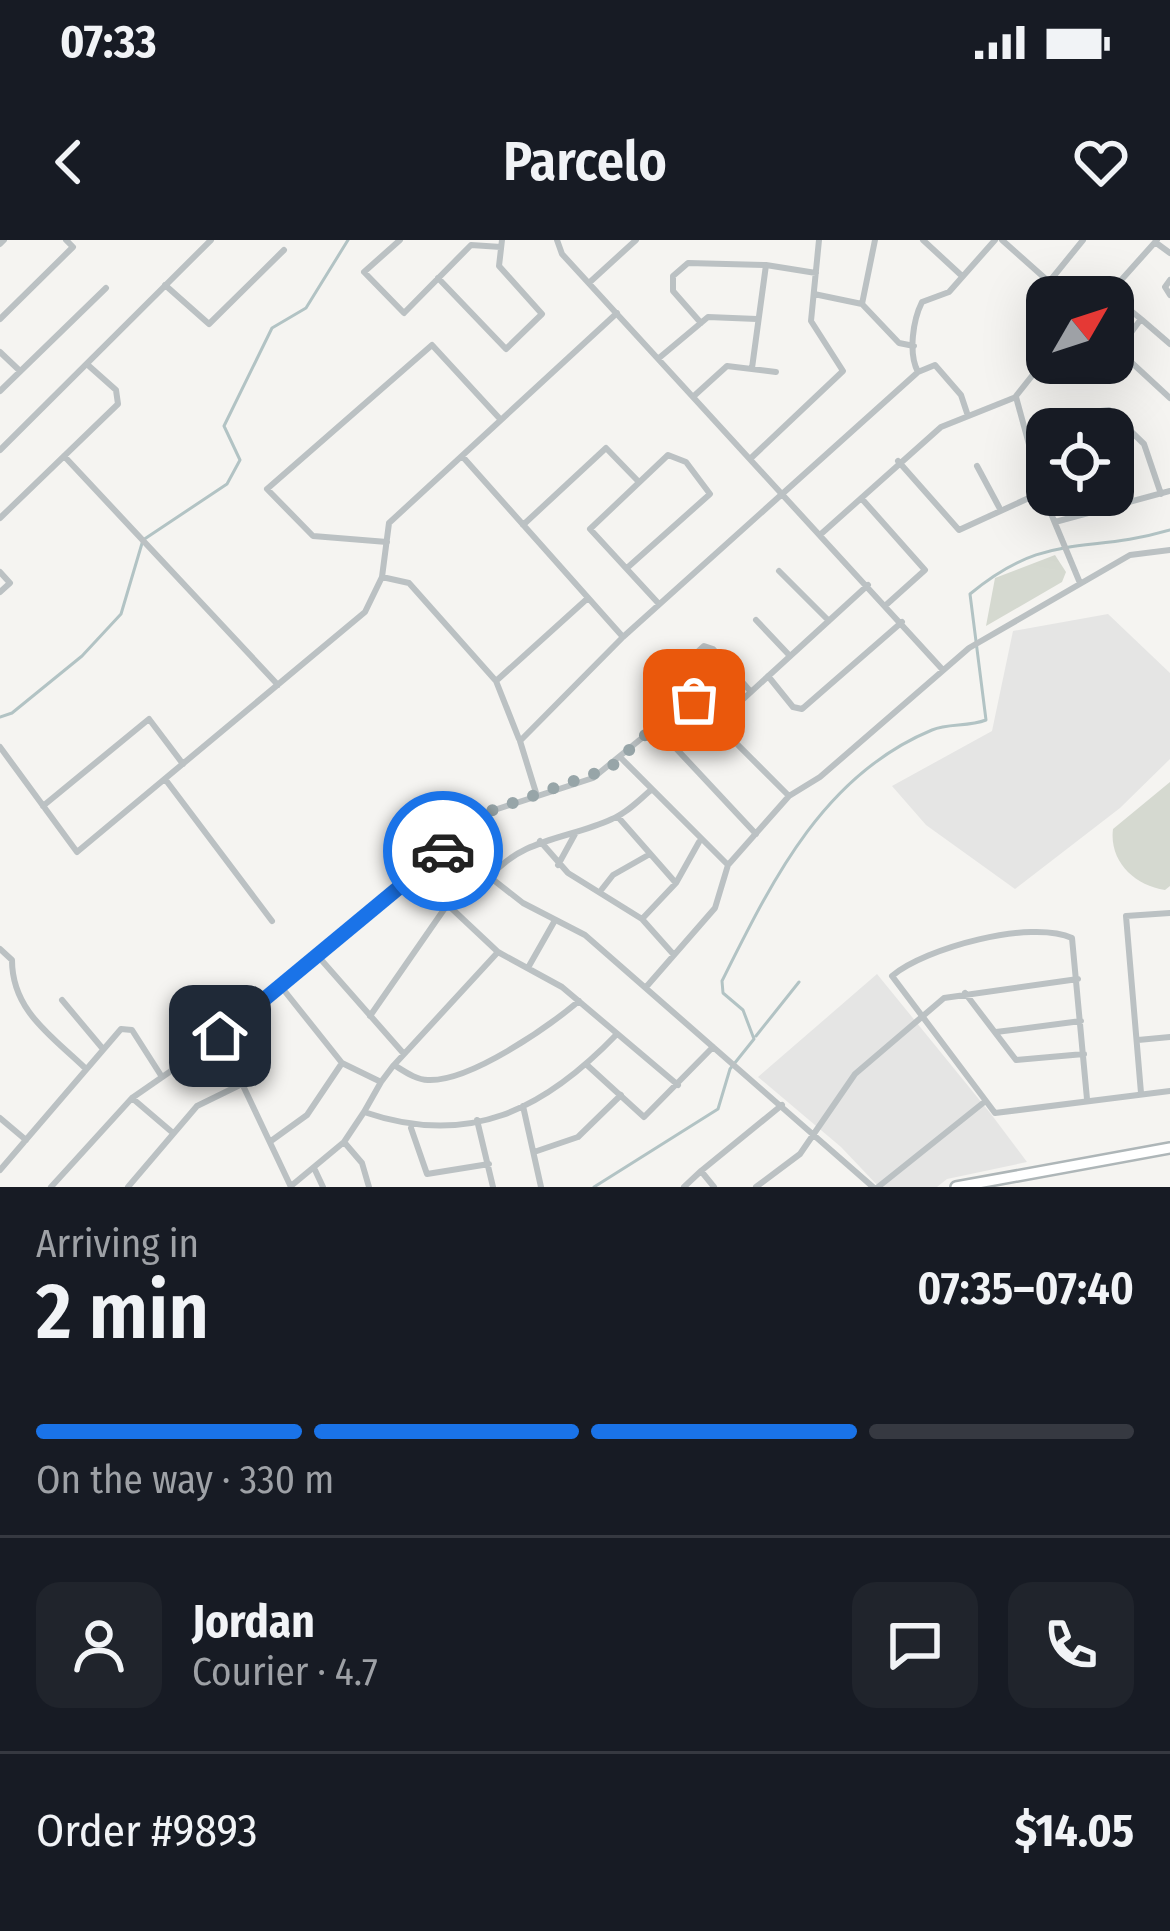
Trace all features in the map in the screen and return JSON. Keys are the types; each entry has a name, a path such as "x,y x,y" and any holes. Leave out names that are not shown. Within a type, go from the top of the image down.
{"street":[{"path":"0,319 73,247 66,240"},
{"path":"0,450 211,240"},
{"path":"400,240 364,272 404,313 438,278 471,245 502,244 500,266 542,314 506,350 438,278"},
{"path":"557,240 562,254 942,669"},
{"path":"750,459 843,371 841,361 812,326 819,240"},
{"path":"862,304 875,240"},
{"path":"923,240 962,276"},
{"path":"918,372 914,346 922,302 944,296 998,240 1042,276"},
{"path":"1054,276 1082,240"},
{"path":"1139,240 1170,253"},
{"path":"589,283 630,242"},
{"path":"1124,276 1154,243"},
{"path":"165,285 209,324 284,250"},
{"path":"701,323 673,291 673,276 688,263 766,265 816,273"},
{"path":"752,368 766,265"},
{"path":"1170,280 1165,287 1170,295"},
{"path":"0,391 106,287"},
{"path":"814,294 862,304 899,343 914,346"},
{"path":"0,747 77,852 365,612 382,577 389,523 617,314"},
{"path":"659,358 718,314 757,319"},
{"path":"1134,314 1170,344"},
{"path":"1141,319 1117,348 1170,398"},
{"path":"387,542 313,536 267,489 432,345 501,420"},
{"path":"0,352 20,371"},
{"path":"520,741 623,637 918,372 935,364 961,395 967,413"},
{"path":"0,518 118,404 116,390 89,365"},
{"path":"694,396 727,366 776,371"},
{"path":"821,534 898,461 967,413 1016,397 1026,384"},
{"path":"1016,397 1026,434"},
{"path":"1134,435 1144,445 1166,493 1134,503"},
{"path":"523,525 606,448 638,481"},
{"path":"627,568 710,494 686,462 668,454 590,529 659,604"},
{"path":"64,456 278,685"},
{"path":"462,456 623,637"},
{"path":"898,461 959,530 1026,498"},
{"path":"977,466 999,507"},
{"path":"862,499 925,570 886,605"},
{"path":"1052,516 1079,583"},
{"path":"1055,522 1087,516"},
{"path":"647,986 715,908 728,866 789,796 820,777 969,648 1130,555 1170,550"},
{"path":"779,571 829,621"},
{"path":"0,572 10,583 0,592"},
{"path":"382,577 409,584 496,681 537,796"},
{"path":"717,723 868,585"},
{"path":"496,681 588,598"},
{"path":"756,620 790,656"},
{"path":"768,676 793,707 802,709 902,622"},
{"path":"691,658 709,646 751,692"},
{"path":"51,1187 132,1098 220,1036 450,846 482,814 593,778 687,698 789,796"},
{"path":"43,806 149,719 183,764"},
{"path":"656,727 757,835"},
{"path":"621,758 699,842 728,866"},
{"path":"165,779 272,921"},
{"path":"490,877 505,860 540,841 575,834 618,817 651,790"},
{"path":"618,817 676,883"},
{"path":"558,865 575,834"},
{"path":"540,841 558,865 602,889 642,919 674,955"},
{"path":"642,919 676,883 699,842"},
{"path":"450,846 555,920 585,934 875,1187 983,1103"},
{"path":"602,889 613,875 650,854"},
{"path":"415,874 445,908 498,952 529,966 579,1001 678,1085"},
{"path":"370,1016 445,908"},
{"path":"1141,1093 1126,916 1170,913"},
{"path":"529,966 555,920"},
{"path":"1087,1099 1075,946 1065,934 942,946 892,976 983,1103 1002,1113 1170,1091"},
{"path":"0,949 12,960 12,977 34,1023 86,1069"},
{"path":"220,1036 291,1187 344,1142 394,1065 498,952"},
{"path":"317,956 404,1054"},
{"path":"756,1187 817,1133 855,1073 919,1016 964,992 1078,979"},
{"path":"279,984 342,1063 381,1082"},
{"path":"964,992 1016,1060 1084,1054"},
{"path":"62,1000 103,1049"},
{"path":"394,1065 418,1078 435,1080 526,1040 579,1001"},
{"path":"994,1033 1081,1021"},
{"path":"0,1170 121,1029 132,1030 162,1077"},
{"path":"364,1112 411,1128 477,1120 523,1106 550,1095 617,1034"},
{"path":"1136,1040 1170,1037"},
{"path":"587,1065 646,1116 716,1050"},
{"path":"271,1141 307,1115 342,1063"},
{"path":"128,1187 197,1106 244,1083"},
{"path":"537,1151 590,1130 622,1095"},
{"path":"132,1098 173,1133"},
{"path":"684,1187 782,1105"},
{"path":"523,1106 542,1187"},
{"path":"0,1118 26,1140"},
{"path":"477,1120 494,1187"},
{"path":"411,1128 427,1174 489,1164"},
{"path":"344,1142 362,1163 369,1187"},
{"path":"956,1187 1170,1148"},
{"path":"315,1170 323,1187"},
{"path":"701,1172 714,1187"}],"shaded area":[{"path":"1055,555 1066,572 1062,582 986,626 995,578"},
{"path":"1108,614 1170,673 1170,759 1120,808 1015,889 926,825 892,786 992,731 1013,631"},
{"path":"1170,782 1170,886 1165,890 1143,883 1126,870 1115,851 1113,829"},
{"path":"877,974 1027,1162 947,1179 937,1187 879,1187 841,1147 758,1077"}],"waterway":[{"path":"0,717 12,713 82,656 121,614 143,540 227,484 240,460 224,426 272,328 306,308 348,240"},
{"path":"594,1187 718,1109 730,1069 754,1039 743,1010 723,993 722,981 782,870 831,803 894,750 938,728 986,720 970,594 997,574 1045,552 1170,530"},
{"path":"756,1036 799,982"}],"way so far":[{"path":"443,851 482,814 580,783 610,768 685,698 694,700"}],"route":[{"path":"220,1036 443,851"}]}
